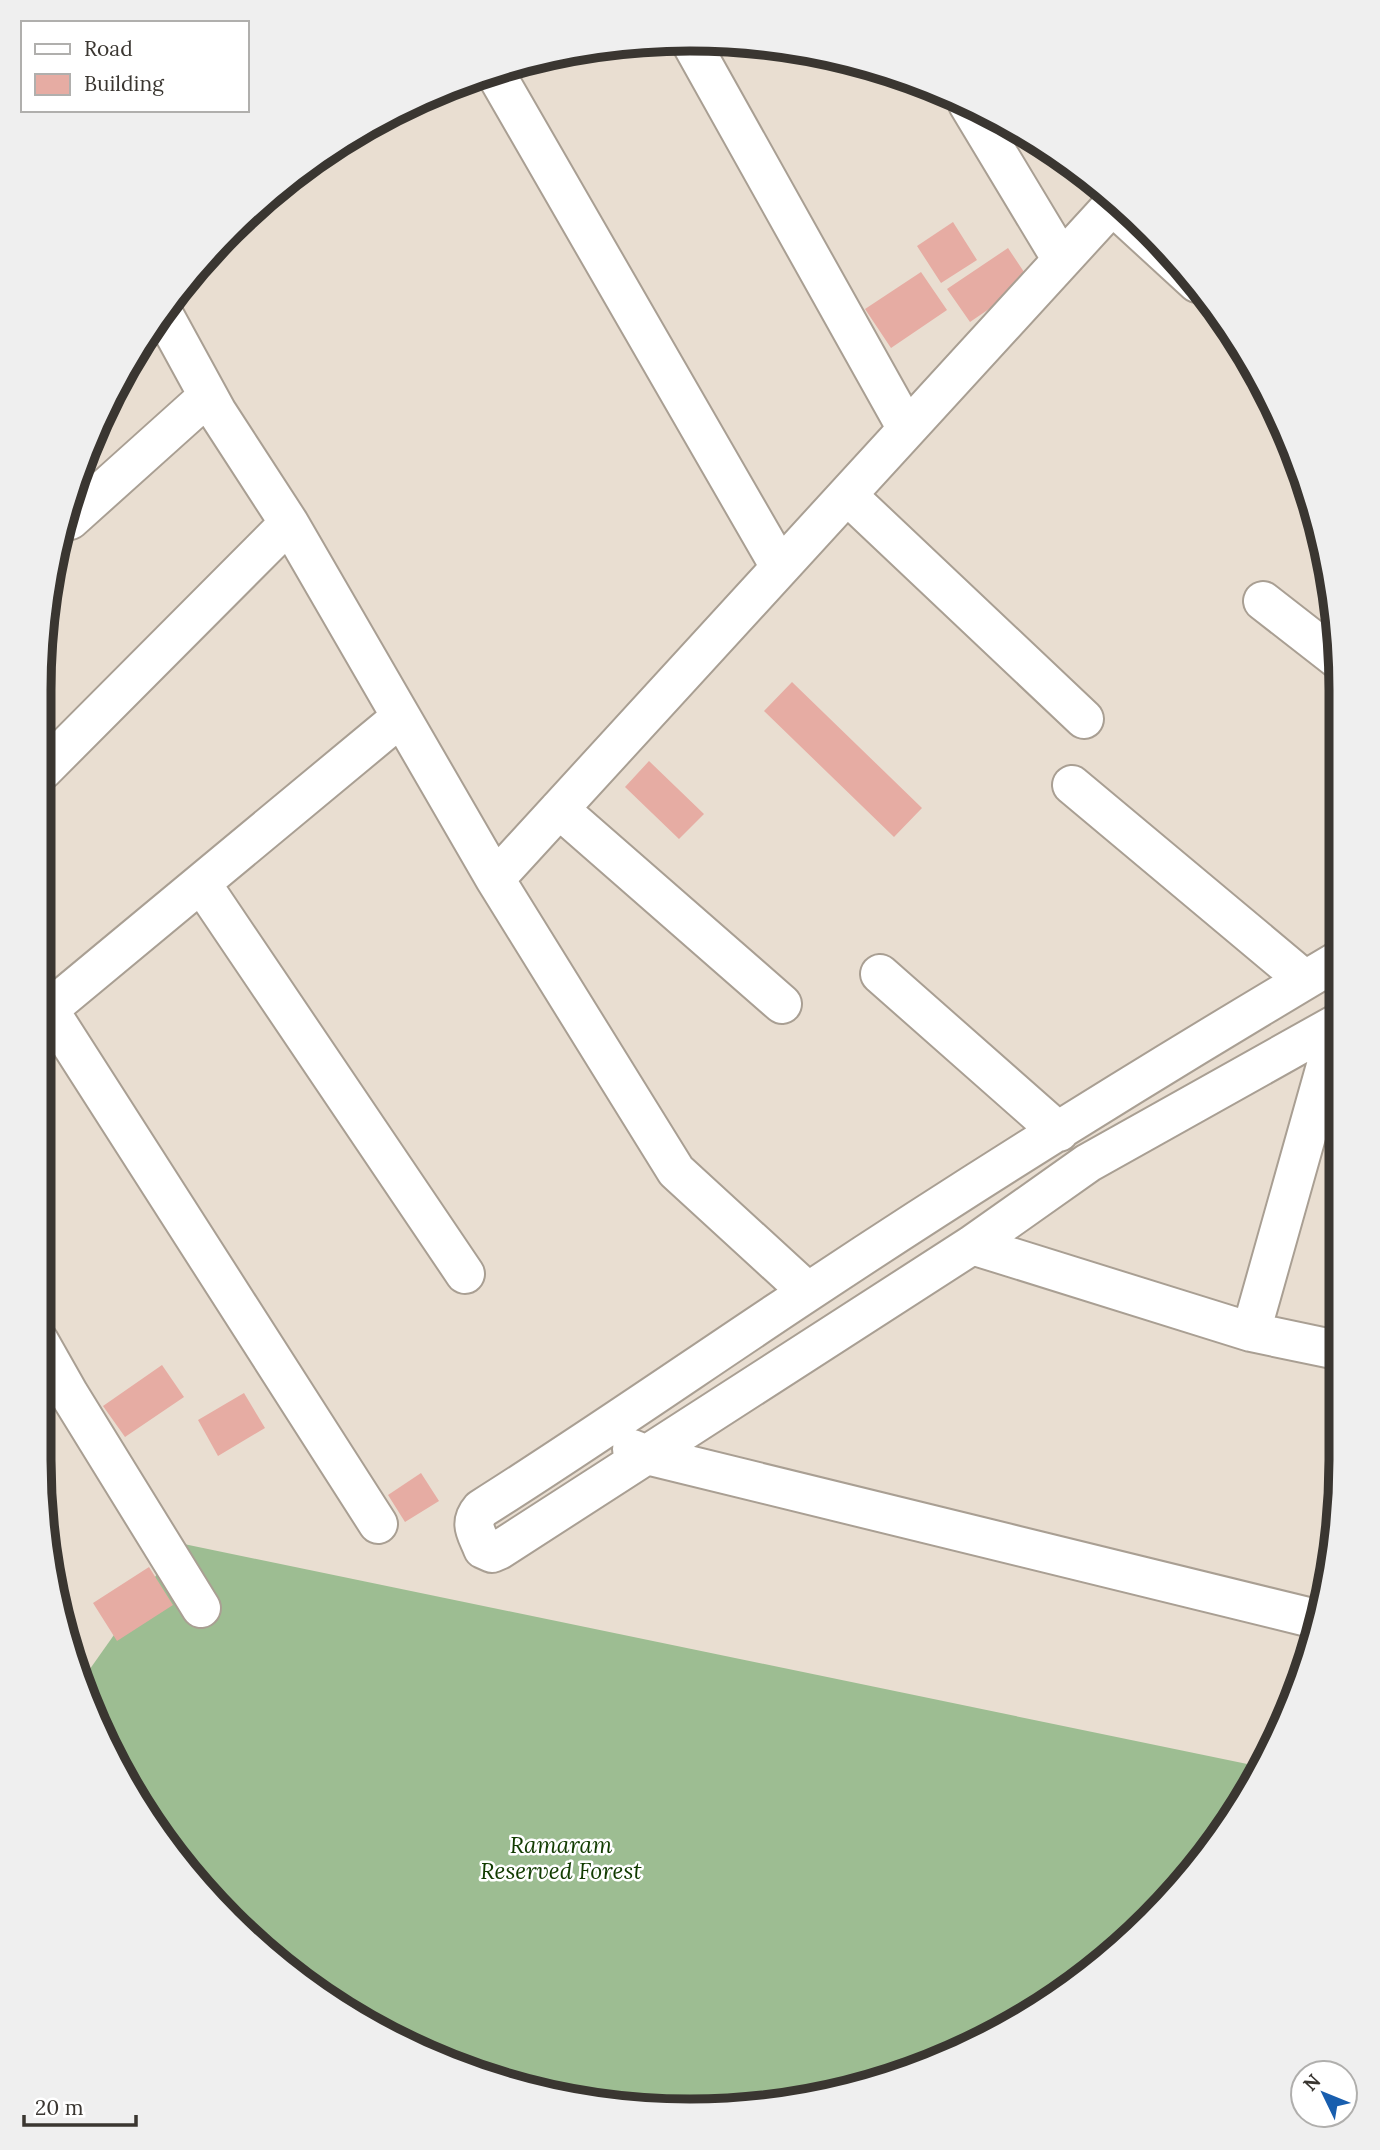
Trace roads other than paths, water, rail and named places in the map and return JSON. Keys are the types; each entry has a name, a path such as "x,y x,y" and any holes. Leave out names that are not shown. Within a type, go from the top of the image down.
{"street":[{"path":"696,51 907,429"},
{"path":"500,81 780,567"},
{"path":"977,119 1062,260"},
{"path":"495,879 1110,208"},
{"path":"168,322 208,396 289,523 495,879 676,1171 808,1292"},
{"path":"76,514 208,396"},
{"path":"847,495 1084,719"},
{"path":"51,762 289,523"},
{"path":"1263,601 1328,652"},
{"path":"51,1000 201,883 401,717"},
{"path":"1072,785 1305,980"},
{"path":"559,809 782,1004"},
{"path":"201,883 465,1274"},
{"path":"1329,966 1059,1132 808,1292 600,1434 481,1509 474,1519 474,1526 483,1549 492,1553 499,1550 972,1245 1088,1163 1329,1028"},
{"path":"880,974 1059,1132"},
{"path":"51,1014 378,1524"},
{"path":"1251,1332 1329,1055"},
{"path":"972,1245 1251,1332 1329,1348"},
{"path":"51,1362 201,1608"},
{"path":"600,1434 647,1455 1309,1617"}],"park label":[{"name":"Ramaram Reserved Forest","path":"561,1857"}]}
